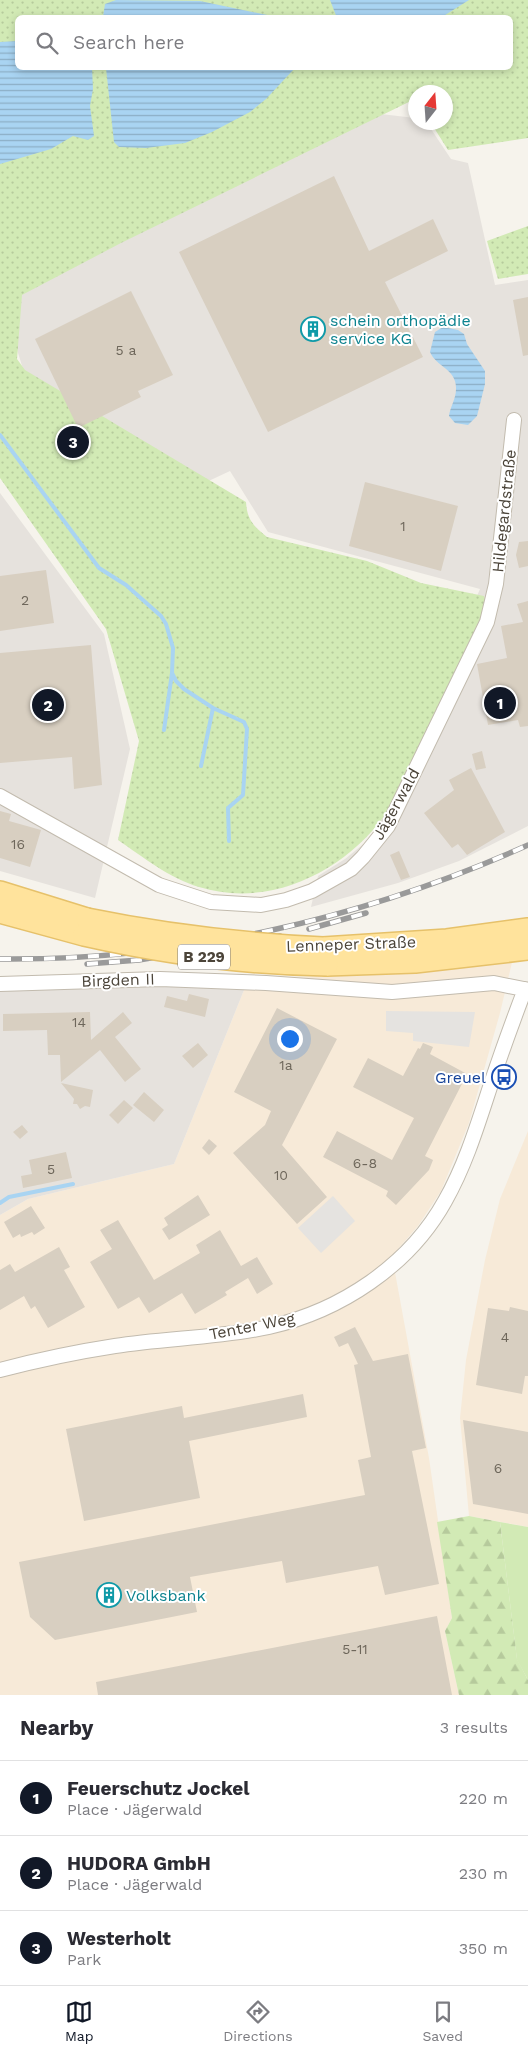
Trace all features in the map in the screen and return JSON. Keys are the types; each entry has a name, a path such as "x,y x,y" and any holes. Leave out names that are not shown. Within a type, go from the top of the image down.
{"main road":[{"name":"Lenneper Straße","path":"0,892 137,947 189,955 262,962 325,956 408,943 528,929"},
{"name":"Lenneper Straße","path":"0,912 85,927"},
{"name":"Lenneper Straße","path":"325,956 414,962 528,949"}],"street":[{"name":"Hildegardstraße","path":"492,602 507,494 514,420"},
{"name":"Jägerwald","path":"0,796 159,885 185,895 211,902 261,905 312,892 351,869 376,843 388,826 481,636 492,602"},
{"name":"Birgden II","path":"0,984 160,979 236,981 392,992 481,982 526,989"},
{"name":"Tenter Weg","path":"0,1370 60,1355 115,1346 269,1326 317,1312 372,1282 426,1231 445,1202 467,1156 526,989"}],"shaded area":[{"path":"372,113 408,117 408,130 432,130 451,159 468,163 495,285 528,280 528,826 459,861 398,883 311,907 318,876 345,859 372,837 480,589 268,532 230,471 200,485 28,385 14,340 8,279"},
{"path":"0,493 104,634 130,749 95,898 0,871"},
{"path":"514,954 500,1013 469,1123 441,1191 418,1226 392,1256 429,1458 452,1618 445,1631 459,1695 0,1695 0,1215 28,1199 174,1164 244,990 295,978 451,965"},
{"path":"160,986 244,990 174,1164 28,1199 0,1215 0,990"},
{"path":"386,1011 475,1012 469,1047 413,1041 413,1033 386,1031"},
{"path":"528,1131 528,1527 469,1516 460,1418 466,1360 485,1260 500,1199"},
{"path":"333,1196 355,1221 321,1253 298,1228"}],"green space":[{"path":"0,0 528,0 528,138 448,150 435,130 453,130 453,85 408,85 408,102 121,243 22,295 17,359 25,370 246,502 252,522 267,537 367,561 421,583 484,596 488,608 432,726 385,815 368,835 348,853 327,869 303,881 278,889 252,893 225,893 199,887 177,878 118,840 139,741 106,629 0,478"},
{"path":"528,226 528,274 498,279 487,241"},
{"path":"469,1516 500,1522 517,1659 528,1680 528,1695 459,1695 445,1631 452,1618 437,1522"},
{"path":"500,1522 528,1527 528,1680 517,1660"}],"water":[{"path":"116,0 200,1 267,15 103,15 105,4"},
{"path":"330,0 469,0 445,15 336,15"},
{"path":"15,41 15,70 92,70 93,89 90,106 94,136 88,140 73,136 51,149 0,164 0,42"},
{"path":"106,70 293,70 266,99 250,112 212,132 185,143 146,148 119,147 114,142"},
{"path":"443,327 458,330 464,334 467,344 485,371 485,384 477,416 468,425 455,423 449,416 456,393 455,382 450,372 430,352 435,332"}],"building":[{"name":"schein orthopädie service KG","path":"334,176 369,251 433,219 448,251 385,282 423,357 268,432 179,252"},
{"path":"131,291 173,375 138,391 141,397 78,428 35,339"},
{"path":"528,297 528,355 523,356 513,300"},
{"path":"365,482 458,506 441,571 349,546"},
{"path":"528,541 528,566 519,568 516,555 519,542"},
{"path":"46,570 54,623 0,631 0,576"},
{"path":"528,601 528,726 520,727 518,720 488,725 477,664 507,658 501,626 523,622 517,604"},
{"path":"91,645 102,785 74,789 72,757 0,763 0,653"},
{"path":"482,751 486,768 476,770 472,754"},
{"path":"471,768 505,832 467,855 458,844 452,848 424,813 454,790 449,780"},
{"path":"0,811 11,814 9,821 41,830 30,867 0,858"},
{"path":"399,851 410,877 401,880 390,855"},
{"path":"189,994 209,999 205,1017 164,1007 167,996 187,1001"},
{"path":"277,1008 337,1039 282,1145 327,1197 297,1224 233,1153 265,1125 271,1111 234,1092"},
{"path":"90,1012 91,1040 123,1012 132,1023 115,1037 141,1069 125,1082 100,1050 61,1082 60,1055 48,1055 47,1030 3,1031 3,1014"},
{"path":"198,1043 208,1055 193,1068 182,1056"},
{"path":"423,1043 433,1047 430,1054 467,1074 425,1156 433,1160 429,1170 396,1205 386,1196 388,1191 323,1157 337,1131 392,1160 414,1118 353,1087 368,1058 403,1076 418,1048 420,1049"},
{"path":"61,1083 93,1090 90,1107 85,1106 80,1109 77,1104 73,1104 74,1099"},
{"path":"144,1092 164,1110 154,1122 133,1105"},
{"path":"124,1100 133,1108 118,1124 109,1115"},
{"path":"22,1125 28,1132 20,1139 13,1132"},
{"path":"209,1139 217,1146 209,1155 202,1148"},
{"path":"66,1152 72,1178 23,1188 21,1176 32,1174 29,1160"},
{"path":"198,1195 210,1215 169,1240 162,1229 168,1225 164,1218"},
{"path":"31,1206 45,1228 34,1235 32,1232 21,1237 20,1234 13,1238 4,1222"},
{"path":"118,1220 154,1280 200,1253 196,1245 220,1230 241,1266 257,1257 273,1284 257,1294 248,1278 225,1292 227,1295 195,1314 182,1293 149,1313 139,1297 118,1309 90,1262 112,1249 100,1230"},
{"path":"59,1247 70,1267 64,1270 85,1307 48,1328 35,1306 31,1309 24,1296 0,1310 0,1270 10,1264 15,1272"},
{"path":"510,1307 528,1311 528,1376 525,1376 522,1394 476,1385 488,1308 509,1311"},
{"path":"355,1327 373,1361 408,1354 426,1448 412,1451 439,1584 385,1595 378,1566 286,1583 282,1561 190,1577 197,1612 55,1640 30,1617 19,1562 365,1495 358,1460 371,1457 354,1365 358,1364 348,1343 339,1347 334,1337"},
{"path":"303,1394 307,1417 189,1441 200,1498 84,1521 66,1429 182,1406 184,1418"},
{"path":"463,1420 528,1432 528,1514 473,1504"},
{"path":"437,1616 452,1695 98,1695 96,1682"}],"waterway":[{"path":"0,435 99,568 126,585 161,616 166,624 173,648 172,673 176,681 184,689 213,708 244,722 247,729 243,795 228,808 229,841"},
{"path":"164,730 172,673"},
{"path":"201,766 213,708"},
{"path":"0,1203 9,1197 73,1184"}],"railway":[{"path":"0,959 68,958 136,952 203,943 270,930 336,914 401,894 465,871 528,845"},
{"path":"309,929 366,913"},
{"path":"87,964 139,960 280,936"}],"place":[{"name":"schein orthopädie service KG","path":"313,329"},
{"name":"Westerholt","path":"73,442"},
{"name":"Feuerschutz Jockel","path":"500,703"},
{"name":"HUDORA GmbH","path":"48,705"},
{"name":"Greuel","path":"504,1077"},
{"name":"Volksbank","path":"109,1595"}]}
